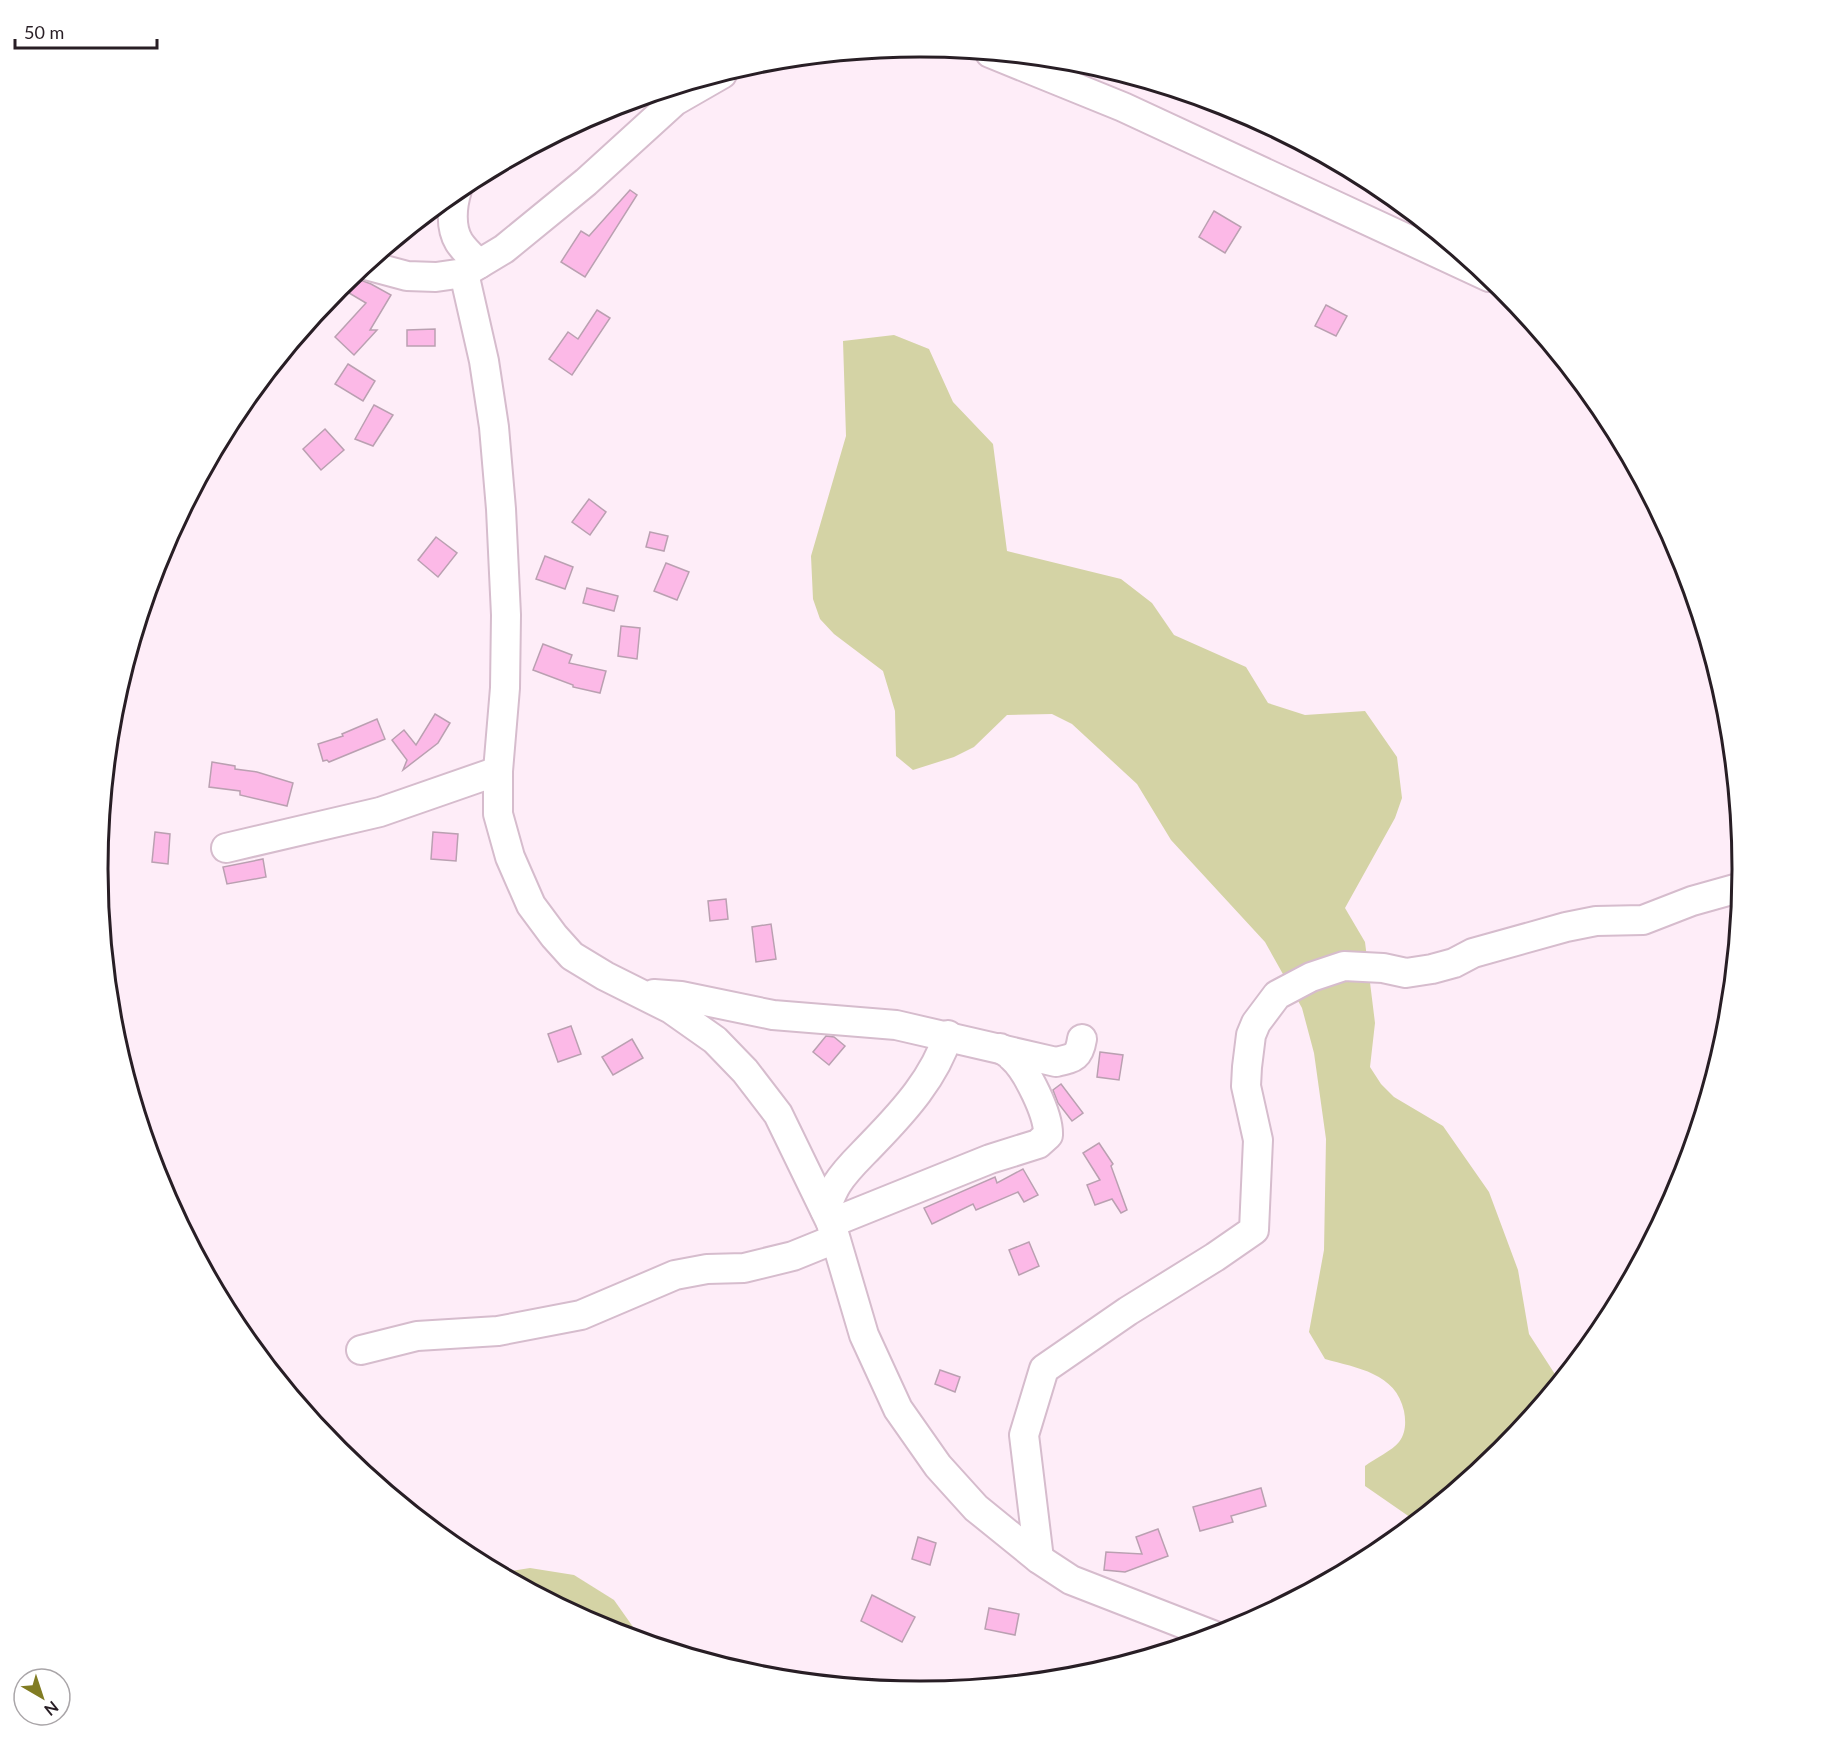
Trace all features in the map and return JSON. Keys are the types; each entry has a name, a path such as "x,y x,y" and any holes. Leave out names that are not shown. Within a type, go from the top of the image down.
{"street":[{"path":"1015,63 1123,106 1462,264"},
{"path":"376,268 407,276 436,277 472,268 504,249 586,183 675,101 695,89"},
{"path":"453,206 453,225 472,268 494,427 501,509 506,615 505,688 498,771 498,814 510,857 531,905 572,956 605,976 671,1009 715,1040 745,1071 778,1114 830,1224 864,1335 898,1409 938,1466 976,1508 1071,1580 1202,1631"},
{"path":"226,848 380,812 498,771"},
{"path":"1039,1558 1024,1435 1044,1369 1128,1311 1254,1230 1258,1140 1246,1086 1247,1067 1251,1035 1256,1023 1277,995 1311,977 1344,966 1383,968 1406,973 1432,969 1454,963 1473,953 1566,927 1596,921 1643,920 1732,890"},
{"path":"643,993 681,996 773,1015 896,1025 948,1035 1056,1062 1072,1059 1080,1051 1082,1039"},
{"path":"830,1224 836,1186 854,1162 892,1123 920,1089 938,1062 948,1035"},
{"path":"362,1350 417,1336 498,1331 581,1315 675,1275 707,1269 744,1268 793,1256 830,1224 990,1159 1038,1144 1048,1135 1048,1123 1035,1092 1013,1057 1000,1048"}],"green space":[{"path":"894,335 929,349 953,402 993,444 1007,551 1121,579 1152,603 1174,635 1246,667 1268,703 1305,715 1365,711 1397,757 1402,798 1395,818 1345,908 1365,942 1375,1023 1370,1067 1381,1084 1394,1097 1443,1126 1489,1192 1518,1270 1529,1334 1556,1375 1495,1444 1410,1517 1365,1486 1365,1466 1392,1448 1403,1435 1405,1419 1400,1398 1393,1388 1374,1374 1325,1359 1309,1332 1324,1250 1326,1139 1314,1053 1302,1008 1265,942 1171,840 1137,784 1072,724 1052,714 1007,715 974,747 954,757 913,770 896,756 895,711 883,671 834,634 820,619 813,599 811,556 846,436 843,341"},
{"path":"530,1568 574,1575 614,1600 635,1630 561,1598 511,1571"}],"building":[{"path":"630,190 637,195 585,277 561,262 581,231 589,236"},
{"path":"1214,211 1241,227 1225,253 1199,237"},
{"path":"362,280 391,295 370,330 377,330 354,355 335,337 366,303 349,293"},
{"path":"1326,305 1347,316 1336,336 1315,326"},
{"path":"597,310 610,318 572,375 549,359 568,332 578,339"},
{"path":"435,329 435,346 407,346 407,330"},
{"path":"348,364 375,381 363,401 335,384"},
{"path":"374,405 393,415 373,446 355,439"},
{"path":"325,429 344,450 321,470 303,449"},
{"path":"589,499 606,512 590,535 572,522"},
{"path":"650,532 668,536 664,551 646,547"},
{"path":"436,537 457,553 438,577 418,560"},
{"path":"545,556 573,567 565,589 536,579"},
{"path":"666,563 689,572 677,600 654,591"},
{"path":"587,588 618,596 614,611 583,603"},
{"path":"621,626 640,628 637,659 618,656"},
{"path":"543,644 572,655 569,663 606,671 600,693 573,687 573,685 533,670"},
{"path":"435,714 450,723 438,743 403,770 407,760 392,740 404,730 416,745"},
{"path":"377,719 385,739 329,762 323,761 318,744 343,736 342,734"},
{"path":"212,762 235,766 235,769 257,772 293,783 287,806 240,795 240,791 209,787"},
{"path":"155,832 170,834 168,864 152,862"},
{"path":"433,832 458,834 456,861 431,859"},
{"path":"263,859 266,877 227,884 223,867"},
{"path":"726,899 728,919 710,921 708,901"},
{"path":"771,924 776,959 756,962 752,927"},
{"path":"571,1026 581,1054 558,1062 548,1034"},
{"path":"826,1036 834,1037 845,1046 829,1065 813,1052"},
{"path":"632,1039 643,1058 613,1075 602,1057"},
{"path":"1100,1052 1123,1055 1119,1080 1097,1077"},
{"path":"1061,1084 1083,1113 1072,1121 1058,1103 1053,1090"},
{"path":"1099,1143 1113,1164 1111,1166 1127,1210 1121,1213 1112,1199 1095,1205 1087,1185 1100,1180 1083,1153"},
{"path":"1023,1169 1038,1195 1024,1202 1018,1192 976,1210 973,1204 932,1224 924,1208 995,1177 997,1183"},
{"path":"1029,1242 1039,1266 1019,1275 1009,1250"},
{"path":"940,1370 960,1377 955,1392 935,1384"},
{"path":"1261,1488 1266,1506 1231,1516 1233,1522 1200,1531 1193,1507"},
{"path":"1158,1529 1168,1556 1125,1572 1104,1570 1106,1552 1142,1554 1136,1537"},
{"path":"918,1537 936,1543 930,1565 912,1559"},
{"path":"872,1595 915,1617 902,1642 861,1621"},
{"path":"989,1608 1019,1614 1015,1635 985,1629"}]}
